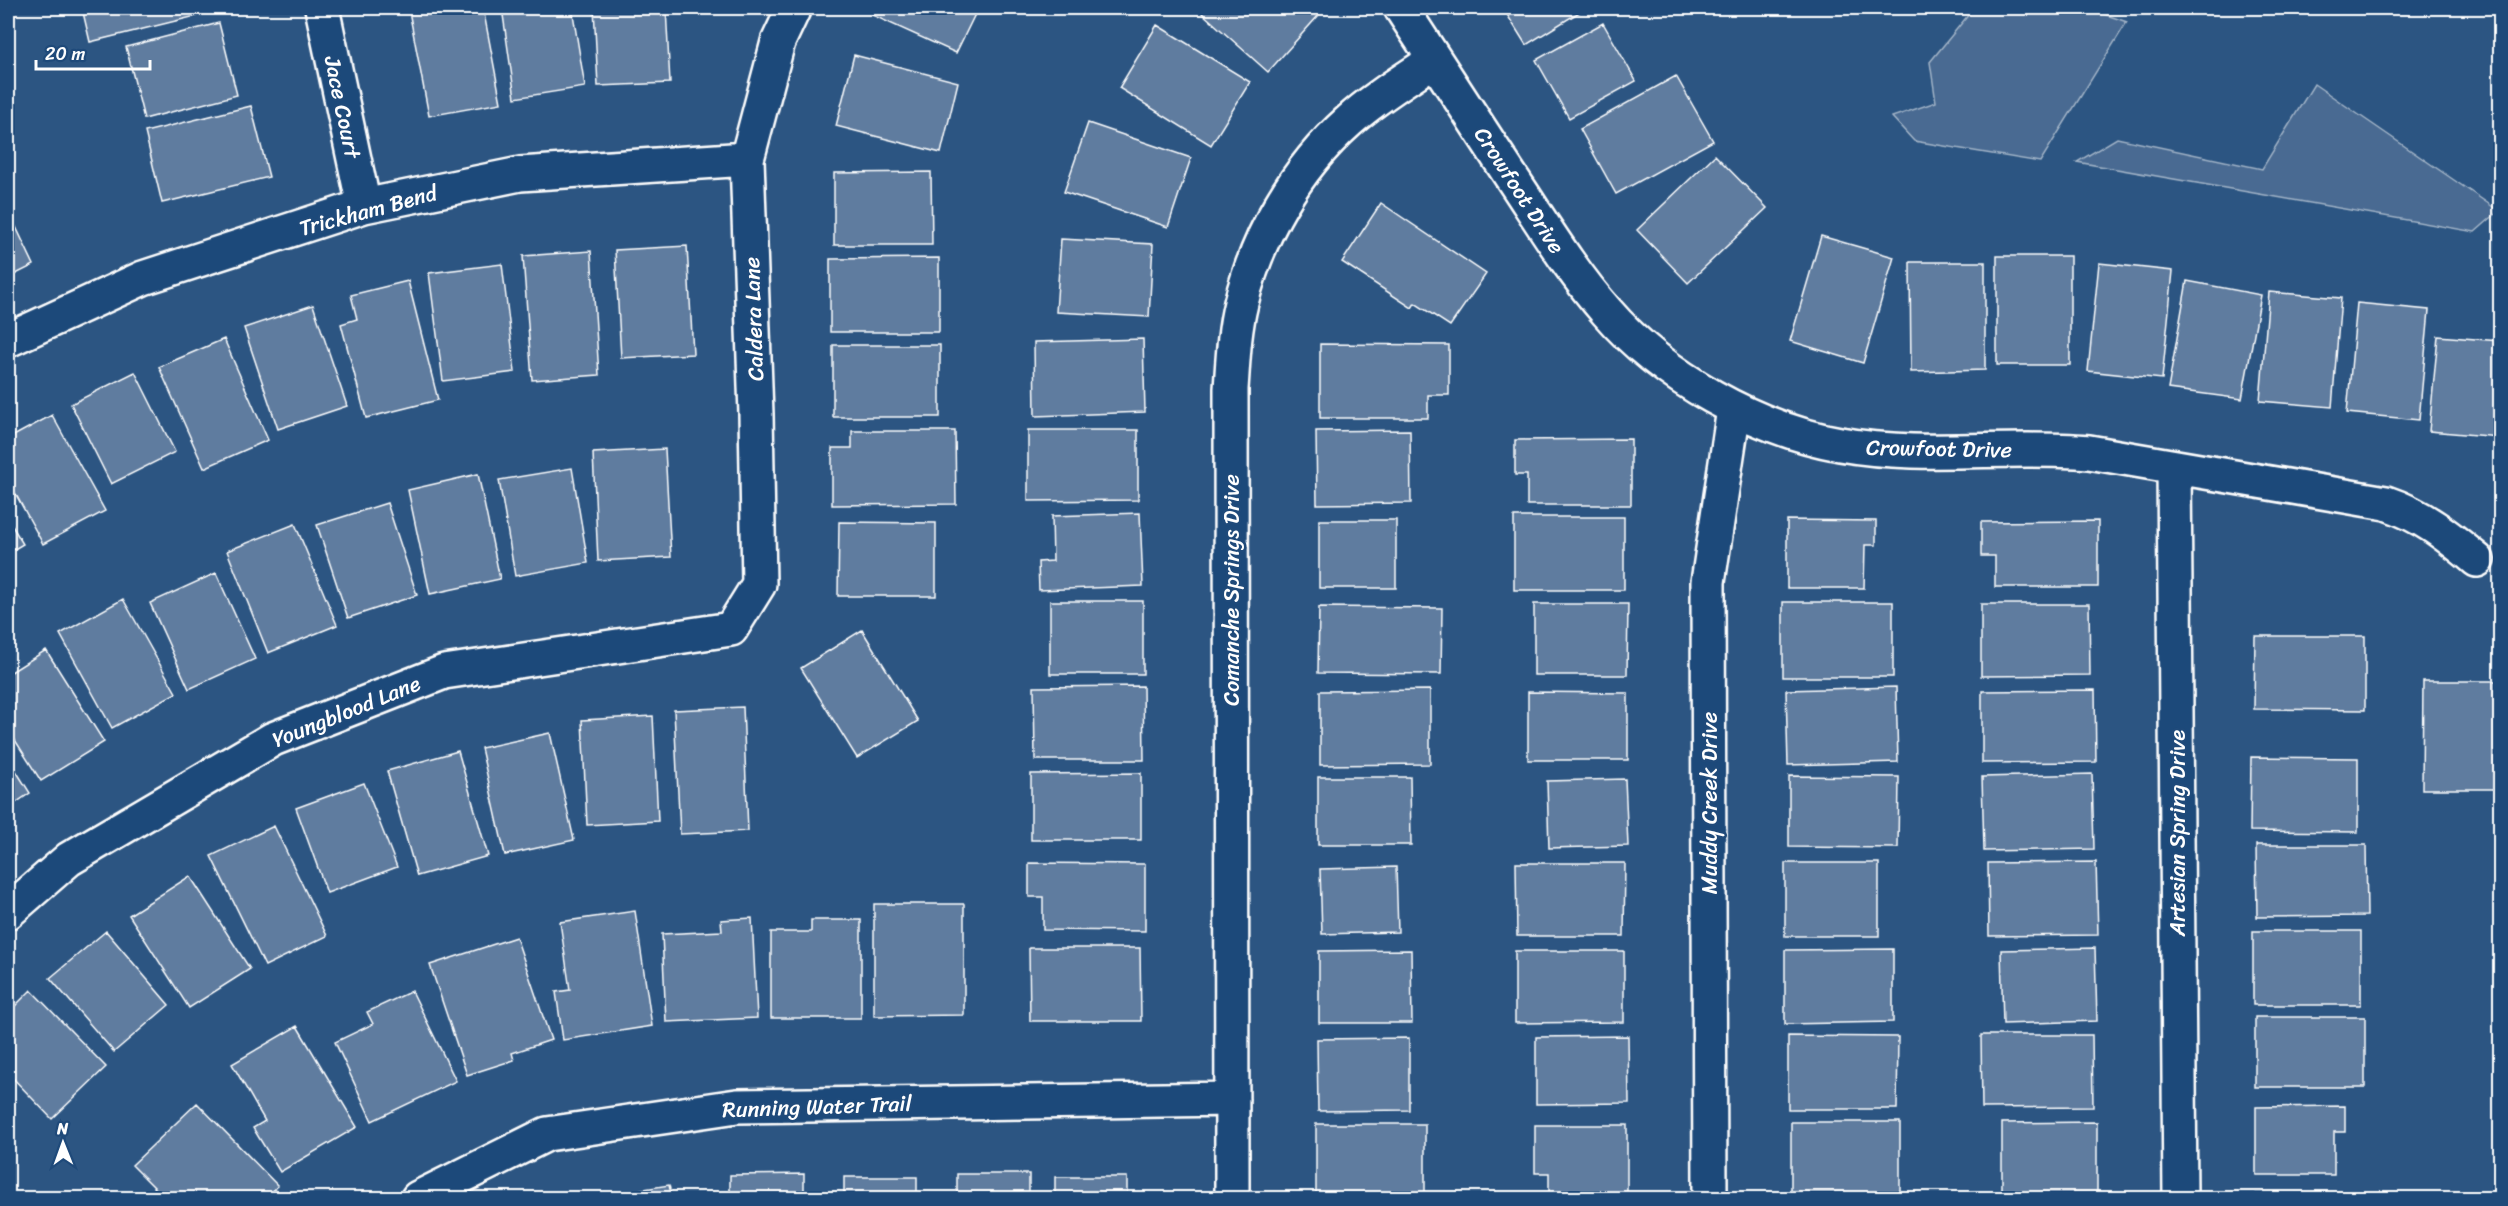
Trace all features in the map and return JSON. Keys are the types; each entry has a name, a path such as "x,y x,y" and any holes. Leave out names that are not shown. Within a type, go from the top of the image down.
{"street":[{"name":"Jace Court","path":"322,8 364,206"},
{"name":"Caldera Lane","path":"731,629 759,584 747,159 778,42 794,8"},
{"name":"Crowfoot Drive","path":"1401,8 1574,271 1608,314 1645,349 1734,409 1789,431 1839,444 1888,450 2059,449 2090,452 2386,503 2410,511 2439,529 2477,560"},
{"name":"Comanche Springs Drive","path":"1232,1198 1231,389 1241,303 1255,259 1271,222 1316,152 1350,119 1434,60"},
{"name":"Trickham Bend","path":"8,340 143,278 364,206 520,174 747,159"},
{"name":"Muddy Creek Drive","path":"1710,1198 1708,582 1734,409"},
{"name":"Artesian Spring Drive","path":"2174,467 2180,1198"},
{"name":"Youngblood Lane","path":"8,912 69,859 273,739 444,672 731,629"},
{"name":"Running Water Trail","path":"418,1198 547,1134 737,1106 1232,1099"}],"shaded area":[{"path":"1974,8 2086,8 2127,22 2040,162 1914,141 1892,117 1936,102 1930,62"},
{"path":"2314,84 2499,211 2475,232 2077,162 2117,138 2262,169"}],"building":[{"path":"82,8 194,8 196,16 90,42"},
{"path":"427,8 483,8 501,103 429,116 409,11"},
{"path":"502,8 572,8 585,87 515,98"},
{"path":"594,8 666,8 670,83 598,86"},
{"path":"876,8 978,8 956,53 872,15"},
{"path":"1207,8 1308,8 1318,16 1268,72 1202,13"},
{"path":"1503,8 1586,8 1526,45"},
{"path":"219,23 237,95 144,119 126,47"},
{"path":"1603,23 1636,81 1569,118 1536,60"},
{"path":"1157,25 1250,82 1211,145 1119,88"},
{"path":"854,55 958,82 941,153 836,126"},
{"path":"1676,76 1713,141 1616,194 1580,129"},
{"path":"251,106 269,177 162,203 145,132"},
{"path":"1088,123 1191,158 1168,227 1064,192"},
{"path":"1715,155 1767,208 1688,283 1637,230"},
{"path":"931,172 932,245 834,245 834,173"},
{"path":"1381,203 1486,274 1450,326 1415,303 1412,308 1342,262"},
{"path":"8,210 34,265 8,278"},
{"path":"1821,236 1894,257 1863,363 1790,341"},
{"path":"1061,239 1153,244 1149,317 1056,312"},
{"path":"687,246 693,354 621,358 615,250"},
{"path":"591,251 599,375 532,380 523,256"},
{"path":"1997,256 2070,256 2070,365 1997,365"},
{"path":"939,258 939,332 830,332 830,259"},
{"path":"1910,262 1985,262 1985,370 1911,372"},
{"path":"2099,263 2173,271 2162,379 2088,371"},
{"path":"502,264 515,372 443,381 429,273"},
{"path":"408,281 438,400 366,418 341,324 357,319 351,295"},
{"path":"2187,281 2261,295 2242,399 2168,389"},
{"path":"2269,292 2341,298 2332,407 2260,401"},
{"path":"2357,303 2429,310 2419,420 2347,413"},
{"path":"313,305 347,406 278,429 244,328"},
{"path":"2438,336 2500,341 2500,437 2429,431"},
{"path":"224,339 268,440 204,468 159,367"},
{"path":"1143,339 1145,412 1035,416 1034,342"},
{"path":"1320,344 1449,345 1449,395 1428,395 1428,418 1320,418"},
{"path":"833,345 940,345 940,417 833,417"},
{"path":"135,372 175,452 111,484 71,404"},
{"path":"52,415 105,511 43,544 8,480 8,439"},
{"path":"1028,430 1138,430 1138,500 1028,501"},
{"path":"1410,430 1411,503 1317,504 1316,431"},
{"path":"852,431 955,431 956,504 832,505 832,448 852,448"},
{"path":"1631,439 1631,505 1527,505 1527,475 1515,475 1515,440"},
{"path":"665,449 671,557 598,561 593,453"},
{"path":"572,468 588,563 515,576 499,480"},
{"path":"478,474 500,579 430,594 408,490"},
{"path":"387,503 417,595 348,618 317,525"},
{"path":"1140,513 1143,586 1039,590 1038,562 1053,561 1052,516"},
{"path":"1514,517 1624,517 1624,590 1514,590"},
{"path":"8,519 23,544 8,553"},
{"path":"1319,520 1396,520 1396,588 1319,588"},
{"path":"1787,520 1876,521 1876,545 1865,545 1864,588 1787,588"},
{"path":"2098,521 2098,587 1995,587 1995,556 1981,556 1981,522"},
{"path":"839,522 936,523 936,596 838,596"},
{"path":"295,524 337,625 268,653 227,551"},
{"path":"216,573 255,659 189,689 150,603"},
{"path":"123,599 176,693 112,728 60,634"},
{"path":"1050,601 1143,601 1143,674 1050,674"},
{"path":"1783,602 1893,602 1893,677 1783,677"},
{"path":"1534,604 1628,604 1627,675 1534,675"},
{"path":"1981,604 2089,604 2090,675 1981,676"},
{"path":"1319,607 1442,608 1441,674 1318,673"},
{"path":"862,630 918,721 857,758 801,668"},
{"path":"2255,636 2365,636 2365,710 2254,709"},
{"path":"46,650 104,742 41,781 8,729 8,674"},
{"path":"2423,681 2496,681 2496,789 2422,789"},
{"path":"1143,686 1144,760 1035,760 1034,687"},
{"path":"1896,687 1898,762 1788,765 1786,690"},
{"path":"1430,690 1430,764 1320,765 1320,691"},
{"path":"2095,690 2096,762 1982,763 1982,691"},
{"path":"1528,692 1628,693 1628,760 1528,760"},
{"path":"743,707 748,831 680,834 674,710"},
{"path":"653,716 658,821 587,825 582,720"},
{"path":"550,733 574,840 505,855 481,748"},
{"path":"458,751 488,856 417,876 387,771"},
{"path":"2251,757 2358,758 2358,832 2250,831"},
{"path":"8,758 30,793 8,808"},
{"path":"1141,773 1141,840 1031,840 1031,774"},
{"path":"2092,774 2094,849 1984,851 1982,777"},
{"path":"1789,776 1899,777 1898,848 1789,847"},
{"path":"1318,777 1410,777 1411,845 1318,845"},
{"path":"1625,779 1628,846 1549,848 1547,781"},
{"path":"364,783 397,867 327,893 296,808"},
{"path":"274,826 327,936 265,966 211,856"},
{"path":"2256,845 2366,845 2367,916 2257,917"},
{"path":"2096,862 2098,935 1989,936 1988,863"},
{"path":"1029,863 1145,864 1145,931 1043,930 1043,897 1029,897"},
{"path":"1516,863 1625,863 1624,936 1517,936"},
{"path":"1785,863 1879,863 1879,936 1785,936"},
{"path":"1396,867 1398,932 1322,934 1320,869"},
{"path":"190,876 250,969 189,1008 129,915"},
{"path":"874,904 964,904 964,1015 874,1016"},
{"path":"635,911 652,1026 563,1040 556,992 570,990 560,922"},
{"path":"752,918 757,1018 666,1022 662,934 722,931 721,920"},
{"path":"811,920 861,920 861,1018 771,1018 771,932 811,932"},
{"path":"106,931 169,1005 114,1052 50,978"},
{"path":"2253,931 2361,931 2361,1005 2253,1005"},
{"path":"516,937 551,1040 512,1053 514,1060 467,1075 430,965"},
{"path":"1029,948 1140,948 1141,1021 1030,1021"},
{"path":"2095,948 2097,1021 2003,1024 2001,950"},
{"path":"1893,949 1893,1022 1785,1024 1785,950"},
{"path":"1411,950 1412,1023 1319,1023 1319,951"},
{"path":"1515,951 1624,951 1624,1022 1515,1023"},
{"path":"31,990 106,1067 52,1119 8,1073 8,1013"},
{"path":"412,991 456,1081 372,1121 335,1042 373,1024 367,1012"},
{"path":"2255,1017 2365,1017 2365,1087 2255,1087"},
{"path":"297,1026 357,1127 280,1172 253,1128 265,1121 232,1064"},
{"path":"1981,1035 2092,1035 2093,1107 1982,1108"},
{"path":"1628,1036 1629,1103 1536,1104 1536,1037"},
{"path":"1788,1036 1898,1037 1897,1109 1788,1109"},
{"path":"1409,1038 1409,1110 1318,1111 1317,1039"},
{"path":"197,1103 278,1186 265,1198 165,1198 132,1165"},
{"path":"2345,1106 2345,1132 2334,1132 2334,1175 2256,1175 2256,1107"},
{"path":"1791,1122 1900,1122 1900,1194 1791,1194"},
{"path":"2097,1122 2097,1196 2002,1196 2002,1123"},
{"path":"1316,1124 1425,1124 1425,1196 1316,1196"},
{"path":"1535,1125 1627,1125 1627,1194 1549,1193 1549,1173 1535,1173"},
{"path":"804,1174 804,1198 730,1198 730,1175"},
{"path":"957,1174 1029,1174 1029,1198 957,1198"},
{"path":"844,1177 917,1177 917,1198 844,1198"},
{"path":"1055,1177 1127,1177 1127,1198 1055,1198"},
{"path":"669,1185 672,1198 600,1198 600,1196"},
{"path":"2325,1193 2325,1198 2256,1198 2256,1194"}]}
